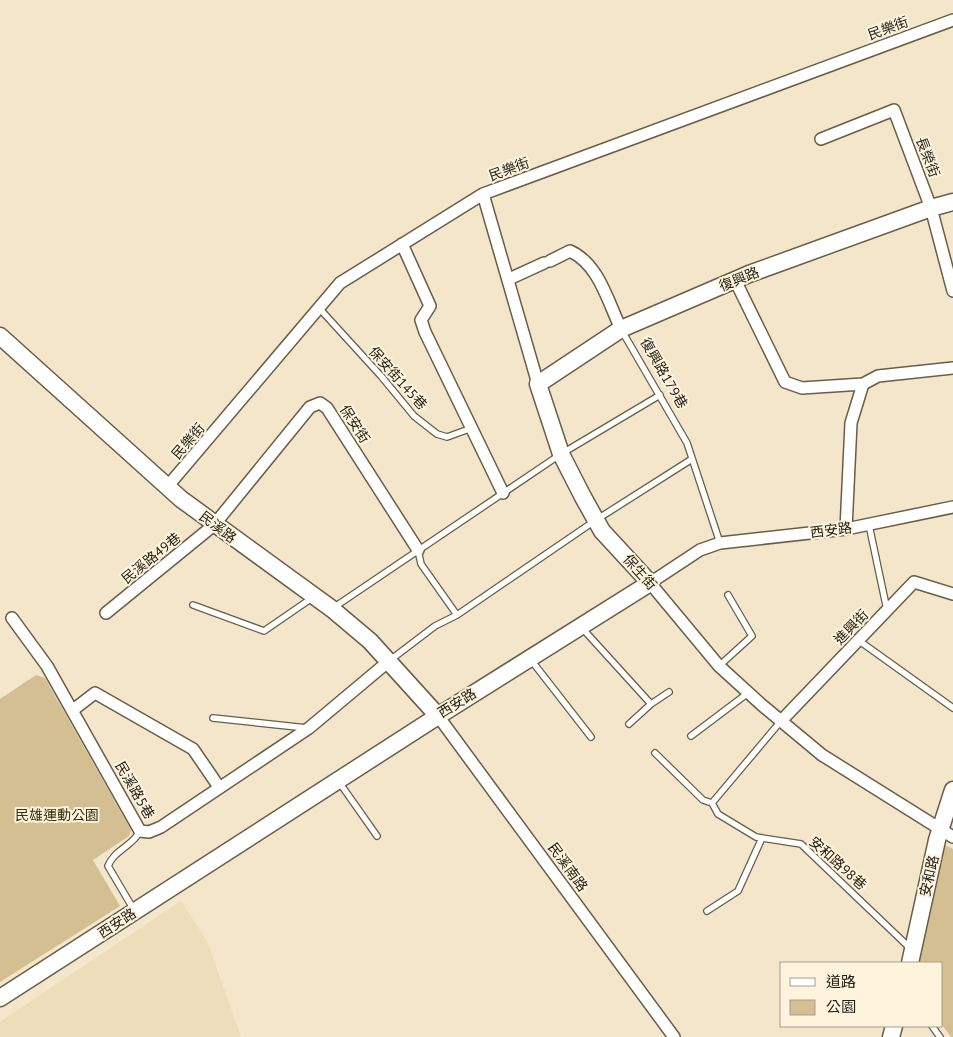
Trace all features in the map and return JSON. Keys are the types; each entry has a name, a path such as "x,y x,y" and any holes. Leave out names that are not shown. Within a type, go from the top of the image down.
{"street":[{"name":"民樂街","path":"168,487 340,283 483,194 953,20"},
{"name":"長榮街","path":"821,139 894,110 931,208 953,291"},
{"name":"保生街","path":"483,194 538,384 561,454 602,531 650,583 719,666 748,693 822,755 946,834"},
{"name":"復興路","path":"538,384 621,329 735,280 931,208 953,202"},
{"path":"402,244 430,306 421,320 425,332 503,493"},
{"name":"復興路179巷","path":"509,279 570,251 581,256 590,265 621,329"},
{"path":"735,280 785,382 802,388 863,384 878,376 953,368"},
{"name":"民溪路","path":"0,336 168,487 214,525 332,609 370,641 438,716"},
{"path":"846,529 851,423 863,384"},
{"name":"保安街","path":"214,525 310,407 320,403 327,408 418,550"},
{"name":"西安路","path":"0,998 700,550 720,543 846,529 953,507"},
{"name":"民溪路49巷","path":"106,613 214,525"},
{"name":"進興街","path":"781,721 914,582 953,594"},
{"name":"民溪路5巷","path":"12,618 46,666 73,710 140,831 148,832 161,826 309,728 389,661"},
{"path":"73,710 95,693 193,749 219,787"},
{"name":"民溪南路","path":"438,716 674,1037"},
{"name":"安和路","path":"911,957 946,834 953,790"}],"lane":[{"name":"保安街145巷","path":"319,307 414,416 437,434 447,437 472,428"},
{"name":"復興路179巷","path":"621,329 687,443 720,543"},
{"path":"332,609 561,454 660,395"},
{"path":"389,661 435,626 457,615 596,520 692,459"},
{"path":"869,525 888,610"},
{"path":"418,550 421,564 457,615"},
{"path":"193,605 264,631 314,596"},
{"path":"719,666 752,636 728,596"},
{"path":"581,626 651,704"},
{"path":"858,640 953,708"},
{"path":"529,658 591,737"},
{"path":"629,724 651,704 669,692"},
{"path":"691,736 748,693"},
{"path":"213,718 309,728"},
{"path":"712,803 781,721"},
{"name":"安和路98巷","path":"655,752 703,800 712,803 718,814 756,836 801,844 911,957"},
{"path":"338,781 377,836"},
{"path":"136,912 108,866 111,858 136,841 140,831"},
{"path":"707,911 738,891 762,838"}],"shaded area":[{"path":"181,901 207,941 241,1037 0,1037 0,1022"}],"green space":[{"name":"民雄運動公園","path":"36,675 45,678 131,830 129,836 93,860 120,906 0,982 0,699"},
{"path":"944,845 953,849 953,1037 943,1026 943,962 918,962"}]}
